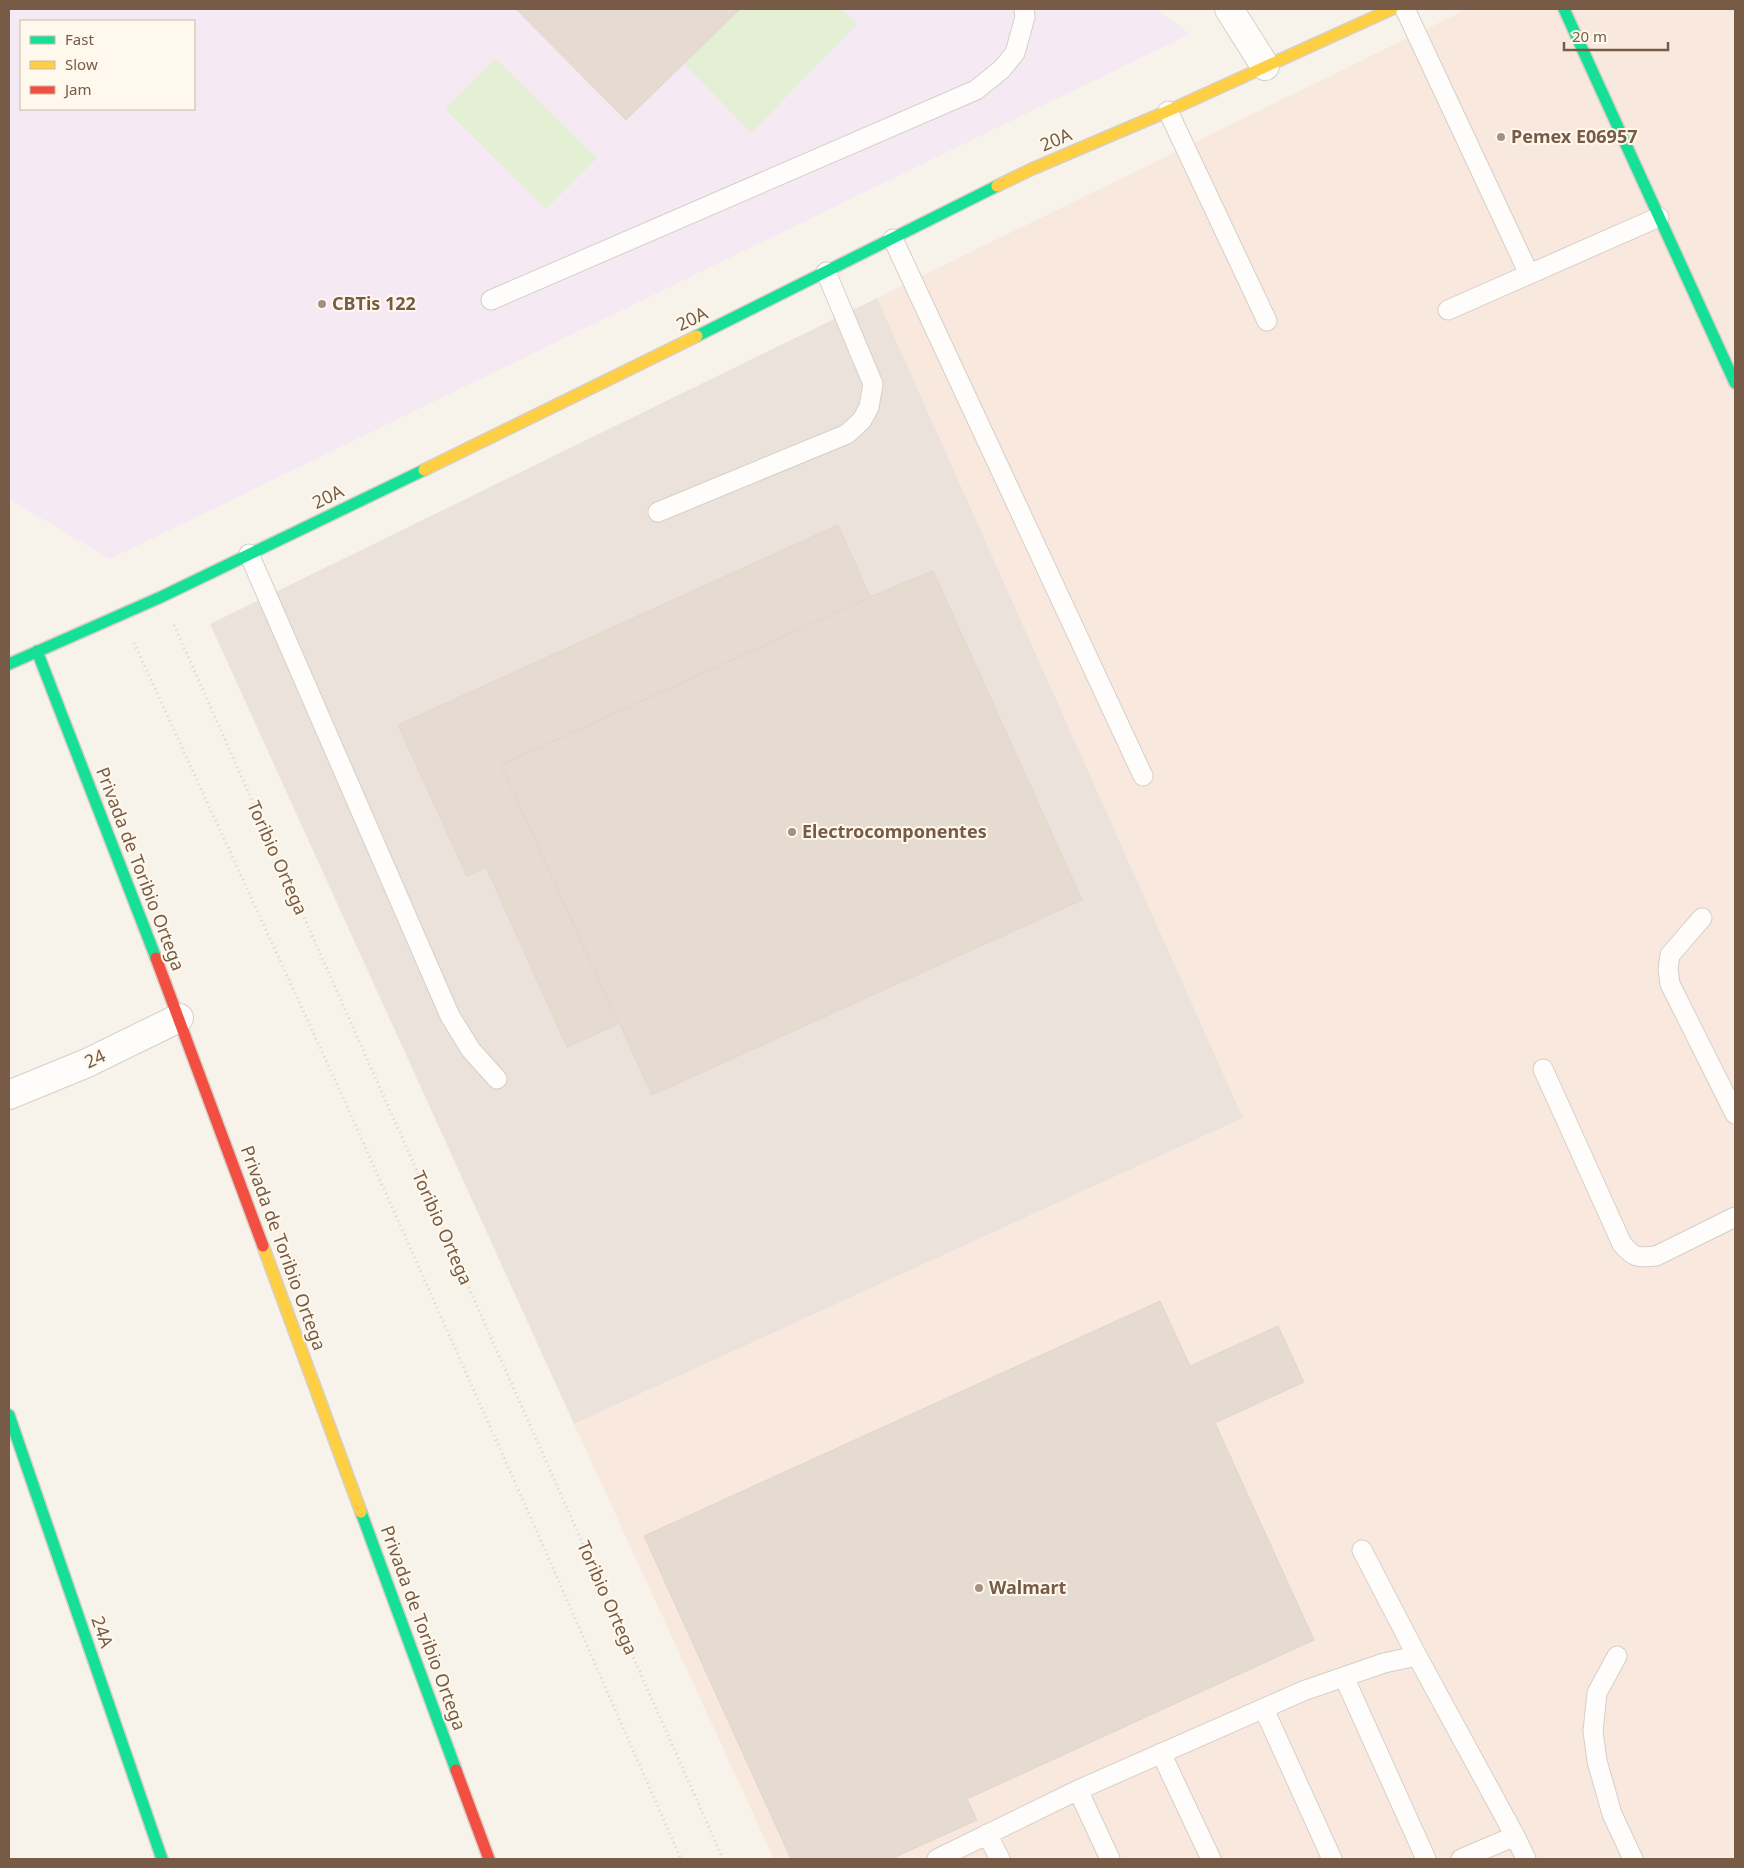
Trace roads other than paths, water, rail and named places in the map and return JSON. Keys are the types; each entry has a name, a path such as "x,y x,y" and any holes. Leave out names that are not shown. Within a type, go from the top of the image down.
{"street":[{"path":"1229,9 1265,66"},
{"name":"20A","path":"9,664 161,597 555,406 1032,170 1168,111 1392,9"},
{"path":"1564,9 1735,383"},
{"name":"Privada de Toribio Ortega","path":"37,651 179,1018 489,1859"},
{"name":"24","path":"9,1096 87,1063 179,1018"},
{"name":"24A","path":"9,1415 162,1859"}],"lane":[{"path":"491,300 976,90 1002,68 1015,53 1025,17 1024,9"},
{"path":"1405,9 1529,274"},
{"path":"1168,111 1268,321"},
{"path":"1448,310 1659,217"},
{"path":"893,239 1143,776"},
{"path":"658,512 847,434 862,420 869,407 873,384 826,272"},
{"path":"250,554 450,1016 471,1050 497,1079"},
{"path":"1702,918 1670,955 1668,969 1670,984 1735,1114"},
{"path":"1543,1069 1622,1244 1631,1254 1644,1257 1656,1256 1735,1217"},
{"path":"1362,1550 1526,1859"},
{"path":"937,1859 1078,1790 1303,1691 1384,1663 1417,1656"},
{"path":"1617,1656 1597,1693 1593,1731 1597,1761 1612,1814 1633,1859"},
{"path":"1344,1677 1426,1859"},
{"path":"1264,1709 1332,1859"},
{"path":"1161,1753 1211,1859"},
{"path":"1078,1790 1110,1859"},
{"path":"988,1834 1000,1859"},
{"path":"1461,1859 1515,1836"}],"place":[{"name":"Pemex E06957","path":"1501,137"},
{"name":"CBTis 122","path":"322,304"},
{"name":"Electrocomponentes","path":"792,832"},
{"name":"Walmart","path":"979,1588"}]}
